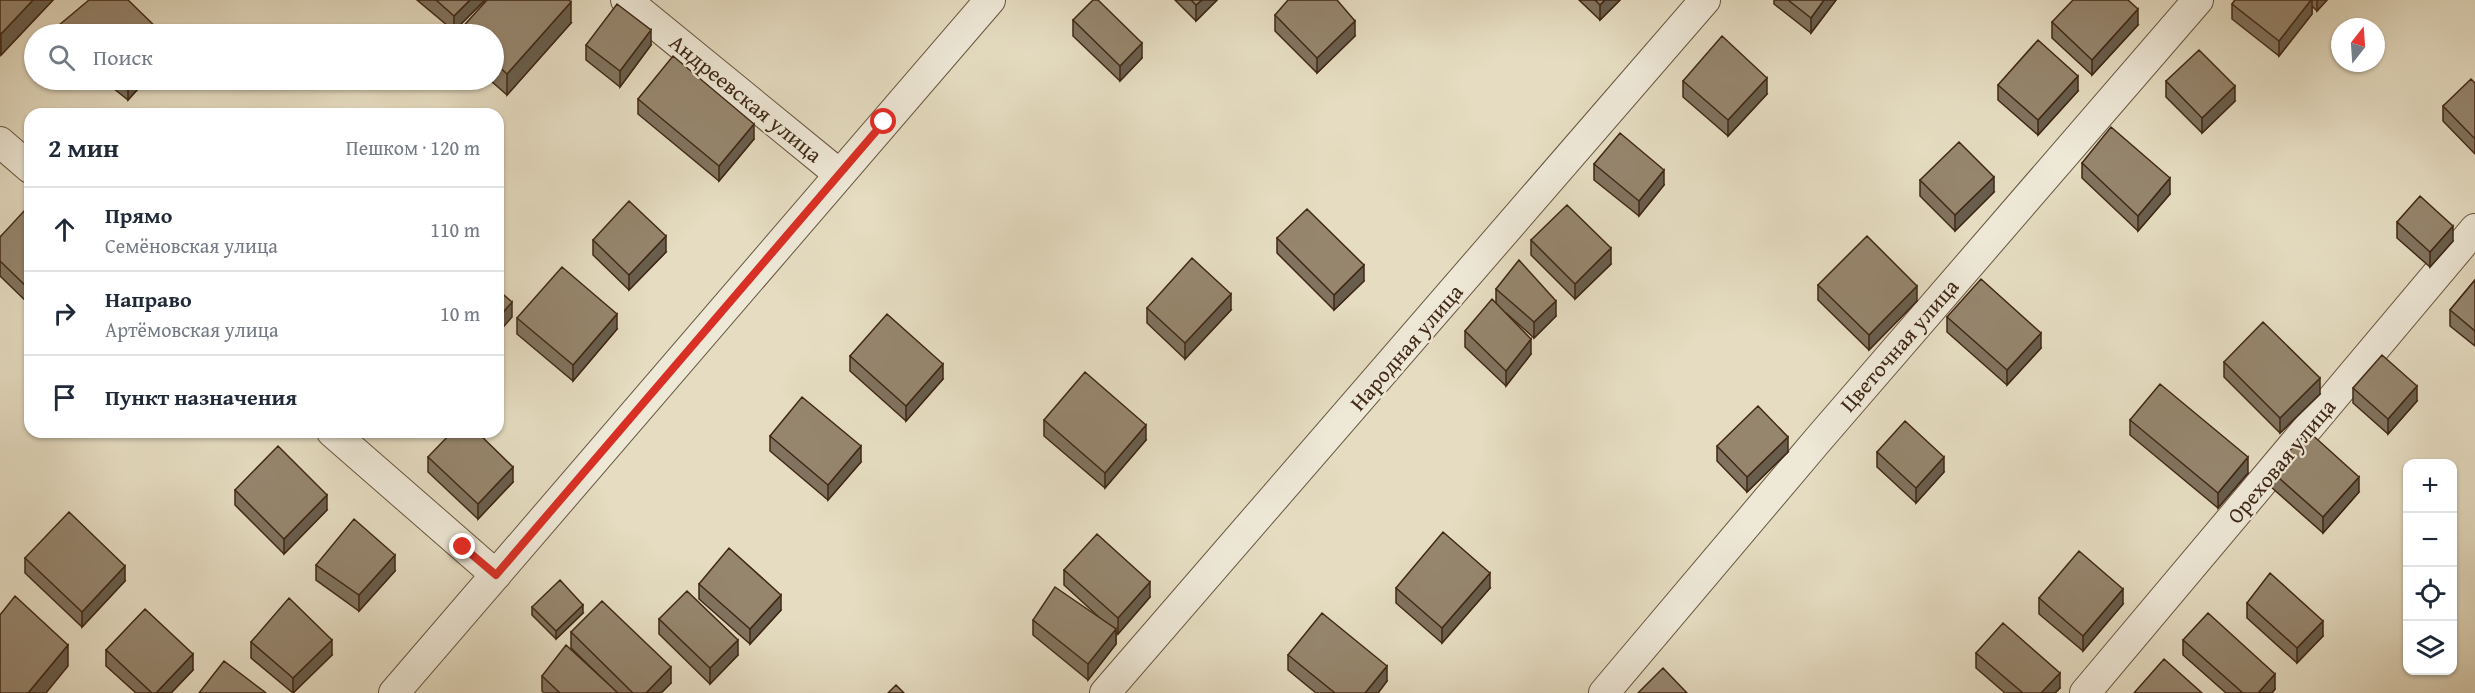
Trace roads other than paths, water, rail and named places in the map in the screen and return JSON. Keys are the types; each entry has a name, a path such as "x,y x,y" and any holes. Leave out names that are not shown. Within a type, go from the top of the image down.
{"street":[{"name":"Андреевская улица","path":"626,0 839,174"},
{"path":"394,693 990,0"},
{"name":"Народная улица","path":"1105,693 1705,0"},
{"name":"Цветочная улица","path":"1604,693 1816,441 2198,0"},
{"path":"0,142 24,163"},
{"name":"Ореховая улица","path":"2085,693 2475,229"},
{"path":"339,438 496,575"}]}
